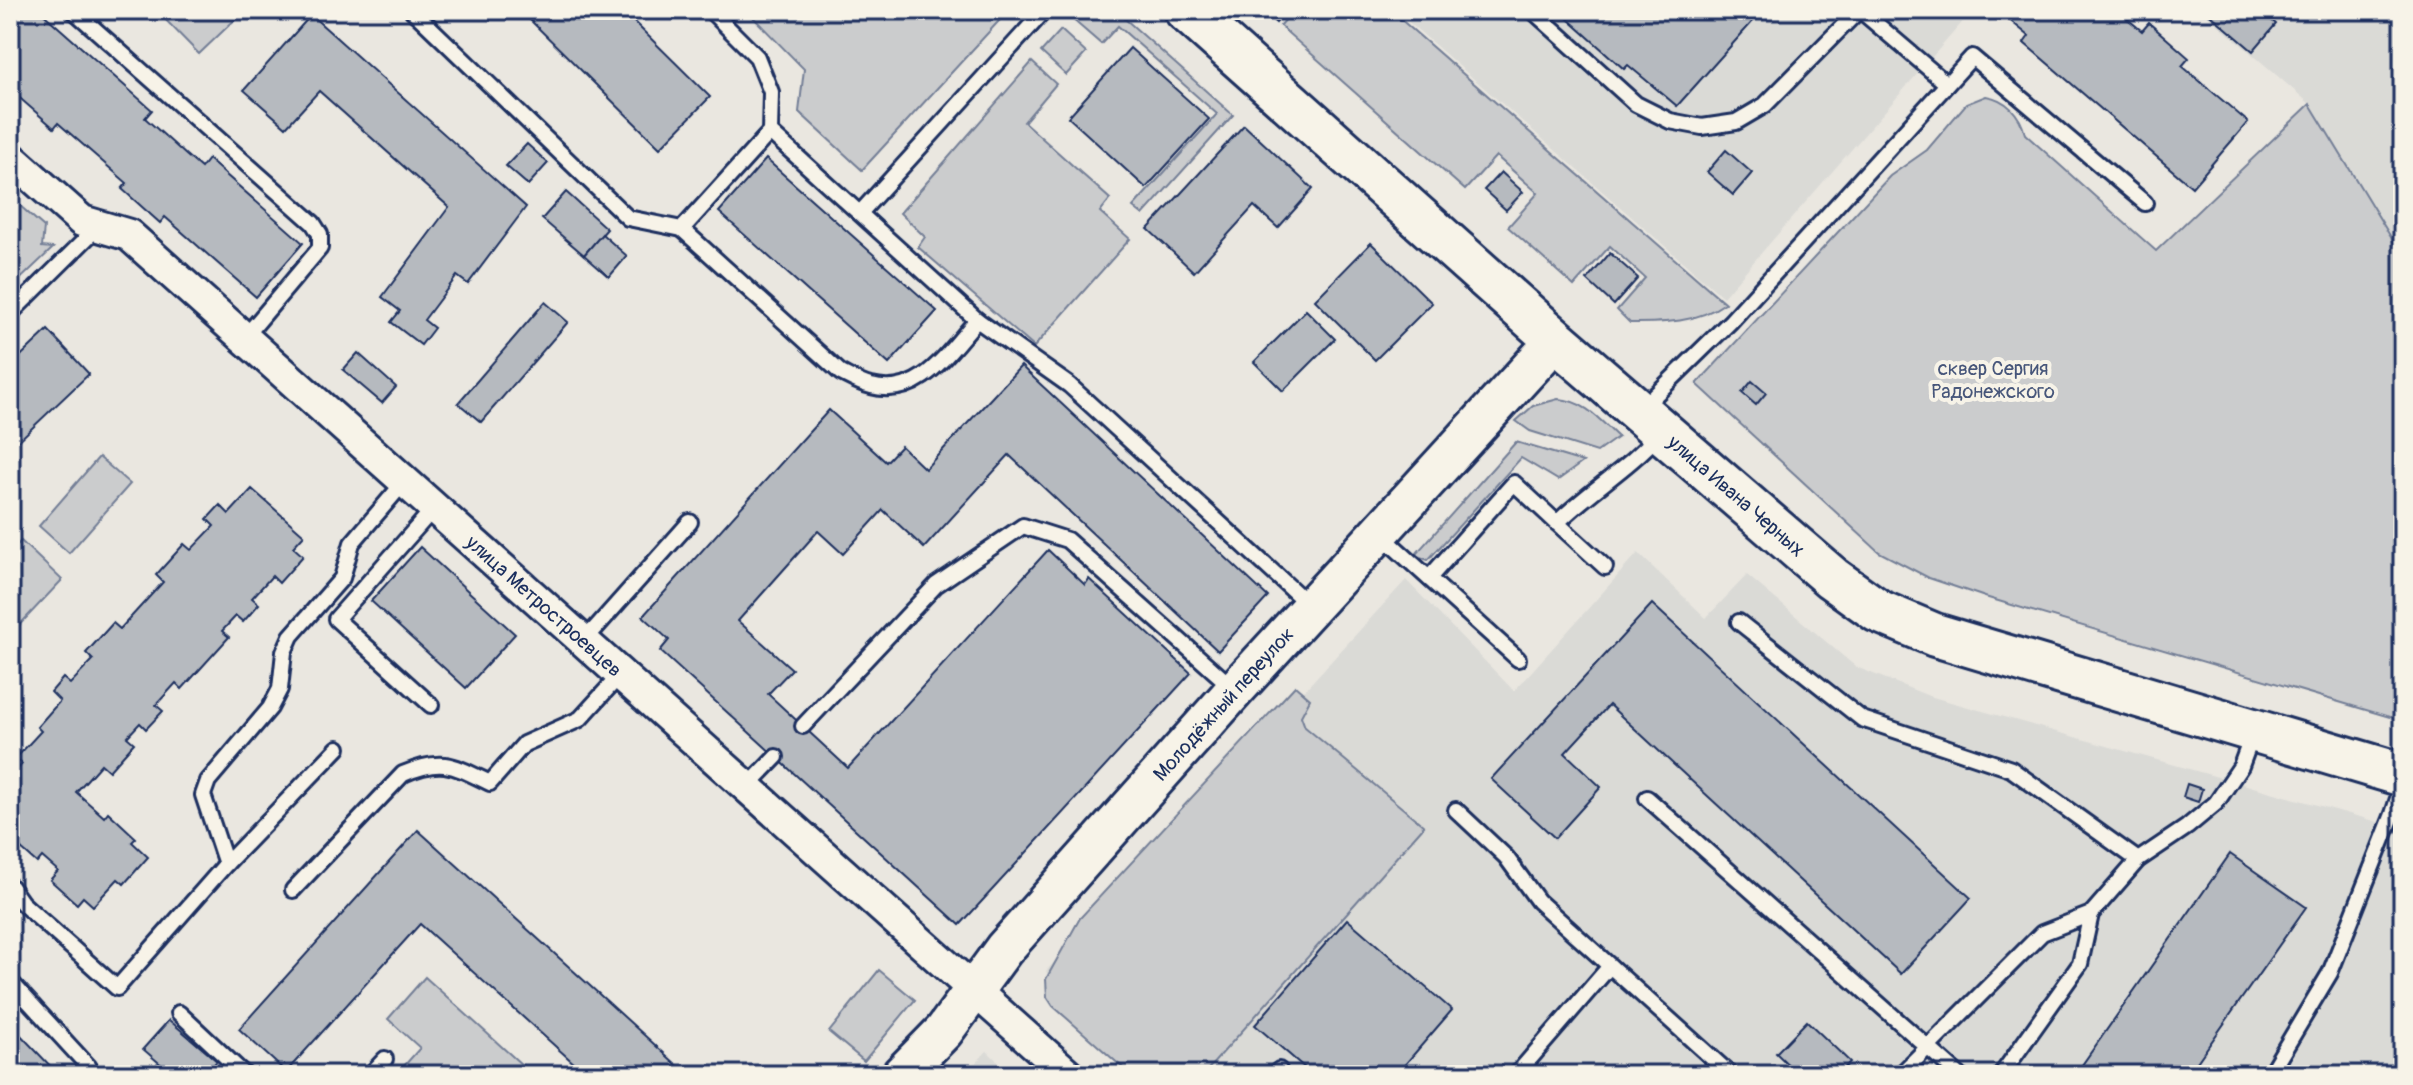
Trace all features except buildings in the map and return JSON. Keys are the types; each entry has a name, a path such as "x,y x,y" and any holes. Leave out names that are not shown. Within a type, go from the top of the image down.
{"main road":[{"name":"улица Ивана Черных","path":"1186,10 1556,340 1832,578 1878,611 1935,635 2403,775"}],"street":[{"name":"улица Метростроевцев","path":"10,157 82,221 129,235 1069,1075"},
{"name":"Молодёжный переулок","path":"901,1075 944,1031 1004,949 1235,690 1556,340"}],"lane":[{"path":"73,10 313,223 320,234 320,248 245,337"},
{"path":"412,10 628,218 682,229 841,373 870,386 899,389 929,375 977,320"},
{"path":"682,229 770,132 771,92 757,57 710,10"},
{"path":"860,213 1045,10"},
{"path":"1532,10 1636,104 1670,121 1702,127 1736,122 1765,105 1859,10 1947,84"},
{"path":"1557,523 1580,500 1636,459 1650,421 1731,321 1972,57 2145,203"},
{"path":"770,132 977,320 1069,385 1311,607"},
{"path":"10,314 99,226"},
{"path":"226,864 203,795 208,781 270,708 280,689 284,652 291,636 342,578 352,543 406,480"},
{"path":"1429,578 1514,483 1605,567"},
{"path":"431,705 336,619 435,507"},
{"path":"584,641 690,522"},
{"path":"803,726 936,585 1023,526 1067,540 1235,690"},
{"path":"1379,533 1518,659"},
{"path":"1739,622 1862,719 2011,769 2138,860"},
{"path":"293,890 403,774 426,764 452,765 490,783 524,744 580,719 621,674"},
{"path":"1900,1075 2042,933 2091,914 2138,860 2216,803 2241,766 2254,731"},
{"path":"10,886 22,903 117,988 226,864 338,748"},
{"path":"748,786 776,757"},
{"path":"2269,1075 2330,973 2403,783"},
{"path":"1647,798 1959,1075"},
{"path":"1456,810 1506,857 1538,901 1731,1075"},
{"path":"2001,1075 2080,964 2091,914"},
{"path":"1516,1075 1610,966"},
{"path":"10,981 89,1067"},
{"path":"179,1013 245,1075"},
{"path":"370,1075 385,1059"}],"shaded area":[{"path":"1395,10 1973,10 1723,297"},
{"path":"2201,10 2403,10 2403,257 2310,104"},
{"path":"1638,553 1706,618 1747,575 1856,667 1929,696 2403,829 2403,1075 1138,1075 1058,999 1046,971 1406,580 1514,691"},
{"path":"987,1051 1012,1075 964,1075"}],"green space":[{"path":"156,10 245,10 199,54"},
{"path":"746,10 1009,10 862,170 799,112 804,69"},
{"path":"1080,10 1115,10 1233,115 1143,215 1133,207 1217,114 1118,26 1101,44 1072,19"},
{"path":"1294,10 1390,10 1725,303 1692,318 1630,323 1617,310 1645,278 1610,246 1574,286 1508,227 1538,193 1496,156 1465,190 1280,26"},
{"path":"1061,30 1086,53 1066,75 1041,52"},
{"path":"1032,62 1056,84 1024,122 1110,199 1100,212 1130,239 1034,347 918,247 925,237 900,213"},
{"name":"сквер Сергия Радонежского","path":"1986,96 2000,100 2011,109 2020,120 2025,134 2156,251 2310,104 2403,257 2403,721 1929,578 1879,552 1697,384 1890,176 1927,150 1966,104"},
{"path":"10,197 44,227 42,247 53,248 10,289"},
{"path":"1558,399 1584,407 1618,437 1597,452 1530,431 1516,421 1533,406"},
{"path":"1516,442 1583,462 1558,480 1521,458 1428,560 1415,555"},
{"path":"99,457 130,484 69,553 39,526"},
{"path":"21,541 62,580 10,635 10,552"},
{"path":"1295,686 1310,699 1301,716 1305,727 1424,826 1203,1075 1131,1075 1053,1006 1047,997 1046,979 1080,918"},
{"path":"879,970 915,1000 864,1061 829,1032"},
{"path":"425,977 533,1075 396,1075 420,1048 388,1019"}]}
